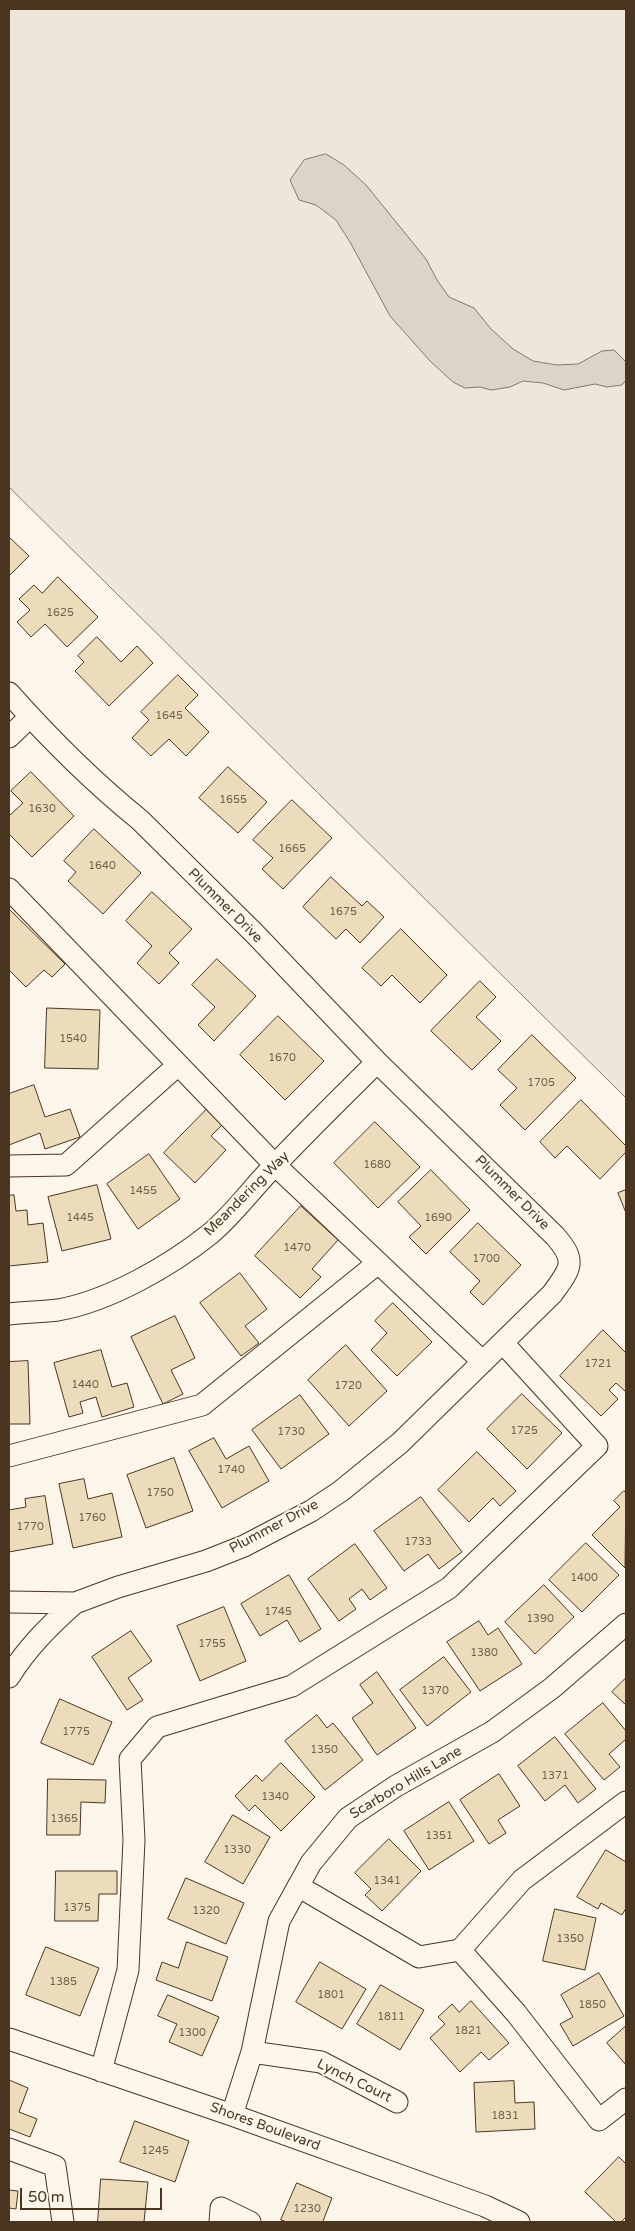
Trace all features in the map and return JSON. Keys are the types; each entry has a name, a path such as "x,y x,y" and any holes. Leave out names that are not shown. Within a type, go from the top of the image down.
{"street":[{"name":"Plummer Drive","path":"9,693 30,717 140,820 255,934 377,1062 508,1188 566,1248 570,1258 569,1270 552,1294 400,1443 341,1491 311,1511 244,1546 206,1561 118,1587 75,1603 50,1625 23,1655 9,1677"},
{"path":"9,737 30,717"},
{"path":"9,889 275,1165 483,1362"},
{"name":"Meandering Way","path":"9,1314 58,1310 84,1303 117,1290 164,1266 210,1234 377,1062"},
{"path":"9,1166 66,1165 178,1065"},
{"path":"9,1456 202,1405 378,1263"},
{"path":"101,2071 128,1970 134,1840 130,1760 158,1726 292,1686 449,1588 597,1446 503,1343"},
{"name":"Plummer Drive","path":"9,1602 75,1603"},
{"name":"Scarboro Hills Lane","path":"232,2115 252,2052 279,1921 311,1863 348,1818 396,1786 492,1732 552,1688 626,1624"},
{"path":"298,1886 419,1957 460,1950 522,1880 626,1802"},
{"path":"460,1950 516,2013 599,2120 626,2099"},
{"name":"Shores Boulevard","path":"9,2039 232,2115 484,2206 519,2222"},
{"name":"Lynch Court","path":"252,2052 321,2062 397,2102"},
{"path":"9,2149 55,2166 63,2222"},
{"path":"220,2215 250,2222"}],"shaded area":[{"path":"9,9 626,9 626,1098 9,487"},
{"path":"326,154 344,165 366,185 426,259 449,297 474,308 491,329 513,349 533,361 557,365 578,364 602,351 614,350 626,362 626,380 622,385 607,387 595,384 564,390 543,383 523,381 510,387 491,390 480,387 465,388 453,382 430,361 390,316 336,220 316,205 299,200 290,180 304,160"}],"building":[{"path":"9,537 29,556 9,576"},
{"path":"58,577 98,617 67,647 45,624 31,637 17,622 30,610 19,599 34,585 42,593"},
{"path":"97,637 121,662 137,646 153,663 109,706 75,671 84,662 78,656"},
{"path":"178,675 198,695 185,708 209,732 186,756 169,739 151,756 132,738 149,720 141,712"},
{"path":"228,767 267,802 238,833 199,798"},
{"path":"31,772 74,816 32,857 9,834 9,816 23,803 11,791"},
{"path":"292,800 332,838 283,889 262,869 273,858 253,840"},
{"path":"94,829 141,873 103,914 68,881 76,872 64,861"},
{"path":"331,877 362,906 367,901 384,917 360,943 346,929 336,939 303,907"},
{"path":"152,892 192,929 169,953 179,963 159,984 137,963 152,946 126,921"},
{"path":"9,909 65,964 52,977 44,970 26,987 9,970"},
{"path":"401,929 447,975 420,1003 392,975 381,986 362,968"},
{"path":"217,959 256,996 214,1041 198,1025 215,1007 192,985"},
{"path":"480,981 496,997 476,1017 501,1041 472,1070 431,1031"},
{"path":"47,1008 100,1010 98,1069 45,1068"},
{"path":"278,1016 324,1061 285,1100 240,1055"},
{"path":"532,1035 576,1078 525,1130 500,1105 517,1088 498,1070"},
{"path":"34,1085 45,1117 70,1109 80,1137 45,1149 40,1133 9,1145 9,1094"},
{"path":"581,1100 626,1146 626,1152 600,1179 567,1146 555,1158 540,1142"},
{"path":"210,1106 226,1121 211,1136 226,1150 195,1183 164,1153"},
{"path":"375,1122 420,1167 378,1208 334,1163"},
{"path":"149,1154 180,1199 138,1229 107,1184"},
{"path":"431,1170 470,1210 426,1254 409,1237 421,1226 398,1202"},
{"path":"97,1185 111,1239 62,1251 48,1197"},
{"path":"626,1190 626,1213 618,1193"},
{"path":"14,1195 16,1211 27,1210 28,1225 43,1223 48,1262 9,1266 9,1196"},
{"path":"301,1206 338,1240 312,1269 321,1277 300,1298 255,1256"},
{"path":"478,1223 521,1265 483,1305 470,1292 480,1281 450,1252"},
{"path":"240,1273 267,1309 245,1326 259,1343 241,1356 200,1303"},
{"path":"393,1303 432,1342 397,1376 371,1350 387,1333 375,1321"},
{"path":"175,1316 195,1358 171,1370 183,1394 163,1404 131,1337"},
{"path":"603,1330 626,1353 626,1389 625,1391 616,1383 609,1390 618,1399 601,1416 560,1376"},
{"path":"346,1345 387,1391 349,1426 308,1380"},
{"path":"101,1350 112,1387 127,1383 134,1407 102,1417 96,1397 80,1402 83,1413 69,1417 54,1363"},
{"path":"28,1361 30,1424 9,1424 9,1362"},
{"path":"522,1394 562,1433 527,1469 487,1429"},
{"path":"300,1395 329,1434 281,1469 252,1430"},
{"path":"214,1438 226,1459 249,1446 269,1481 222,1508 189,1451"},
{"path":"477,1452 516,1491 500,1506 493,1498 469,1522 438,1490"},
{"path":"174,1458 193,1511 146,1528 127,1475"},
{"path":"84,1479 88,1499 112,1493 122,1537 73,1548 59,1484"},
{"path":"624,1491 626,1493 625,1568 592,1535 620,1507 614,1501"},
{"path":"45,1496 53,1544 9,1552 9,1510 26,1507 25,1499"},
{"path":"421,1497 462,1552 439,1569 428,1554 404,1571 374,1531"},
{"path":"586,1543 619,1575 582,1612 549,1580"},
{"path":"355,1544 387,1588 370,1600 362,1589 349,1599 356,1609 339,1621 308,1579"},
{"path":"289,1575 321,1629 300,1642 287,1620 260,1636 241,1604"},
{"path":"544,1585 574,1617 535,1654 505,1622"},
{"path":"224,1607 246,1661 200,1681 177,1626"},
{"path":"479,1621 488,1635 498,1628 522,1664 480,1691 447,1642"},
{"path":"131,1631 152,1661 128,1678 143,1700 127,1710 92,1657"},
{"path":"444,1657 471,1692 427,1726 400,1690"},
{"path":"377,1672 416,1728 377,1755 352,1718 373,1703 360,1685"},
{"path":"626,1678 626,1705 612,1692"},
{"path":"60,1699 112,1722 93,1765 41,1743"},
{"path":"603,1703 626,1731 626,1739 609,1754 620,1767 604,1780 565,1734"},
{"path":"317,1715 327,1728 333,1723 363,1760 325,1790 285,1741"},
{"path":"555,1737 596,1789 578,1803 565,1785 545,1801 518,1766"},
{"path":"281,1763 315,1797 281,1831 255,1805 249,1811 235,1796 256,1775 262,1781"},
{"path":"499,1774 520,1806 498,1820 506,1833 489,1844 460,1800"},
{"path":"48,1779 106,1780 105,1803 81,1802 80,1835 47,1835"},
{"path":"449,1802 474,1841 429,1870 404,1831"},
{"path":"233,1815 270,1837 243,1884 205,1862"},
{"path":"389,1839 421,1871 382,1911 365,1895 371,1889 355,1873"},
{"path":"606,1850 626,1862 626,1908 622,1915 601,1903 598,1909 577,1897"},
{"path":"56,1871 117,1871 117,1894 99,1894 98,1921 55,1921"},
{"path":"186,1878 244,1903 226,1944 168,1919"},
{"path":"555,1909 596,1918 585,1970 543,1961"},
{"path":"187,1942 228,1957 212,2001 156,1980 162,1962 178,1968"},
{"path":"46,1947 99,1968 80,2016 26,1995"},
{"path":"320,1962 366,1989 342,2029 296,2002"},
{"path":"599,1973 624,2016 573,2046 560,2024 573,2017 561,1995"},
{"path":"381,1985 424,2010 400,2050 357,2024"},
{"path":"168,1995 219,2017 202,2056 169,2042 177,2024 158,2016"},
{"path":"471,2001 509,2043 489,2060 481,2052 460,2072 430,2038 445,2024 438,2017 452,2004 459,2012"},
{"path":"626,2026 626,2065 607,2043"},
{"path":"9,2080 28,2088 19,2112 37,2119 30,2137 9,2129"},
{"path":"514,2081 515,2103 534,2102 535,2129 476,2132 474,2083"},
{"path":"135,2121 189,2141 175,2182 120,2162"},
{"path":"619,2157 626,2164 626,2217 621,2222 616,2222 585,2192"},
{"path":"101,2179 148,2182 144,2222 98,2222"},
{"path":"297,2183 332,2198 323,2221 326,2222 287,2222 281,2220"},
{"path":"9,2190 18,2191 16,2209 9,2208"}]}
